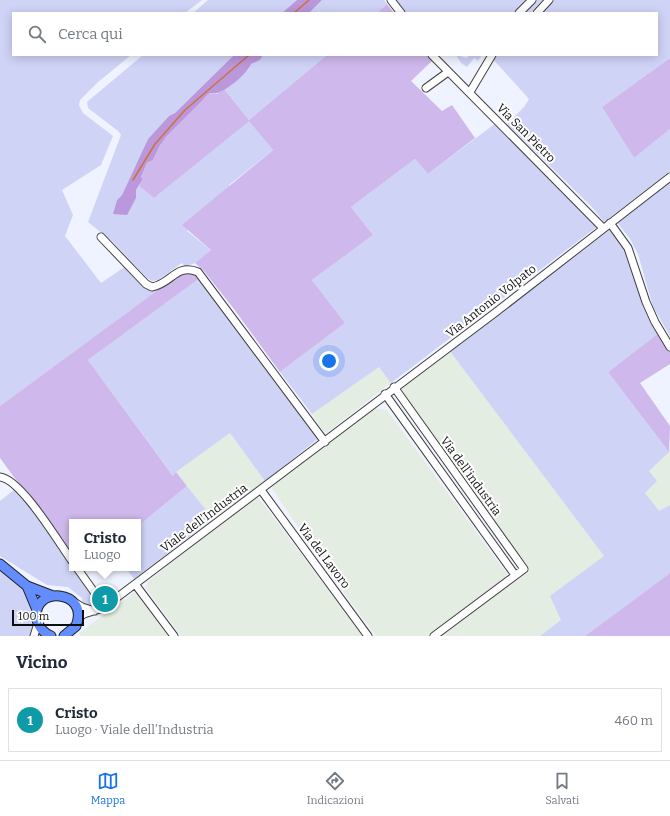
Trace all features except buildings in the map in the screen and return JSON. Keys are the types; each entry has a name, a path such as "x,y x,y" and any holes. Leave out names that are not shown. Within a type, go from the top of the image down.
{"main road":[{"path":"0,564 27,586 53,596 68,598 76,607 77,636"},
{"path":"27,586 38,610 38,623 44,633 51,636"},
{"path":"38,610 43,601 53,596"},
{"name":"Viale dell'Industria","path":"64,636 72,631 77,622"}],"street":[{"path":"391,0 399,12"},
{"path":"520,12 532,0"},
{"path":"538,12 548,0"},
{"name":"Via San Pietro","path":"433,56 603,228"},
{"path":"470,92 491,56"},
{"path":"427,87 448,72"},
{"name":"Via Antonio Volpato","path":"325,442 394,387 496,312 670,177"},
{"path":"610,223 628,248 646,302 655,322 670,347"},
{"path":"101,237 146,284 152,287 157,286 186,269 198,272 325,442"},
{"name":"Via dell'industria","path":"385,394 507,565 515,575 524,569 394,387"},
{"name":"Viale dell'Industria","path":"77,622 84,614 99,610 135,584 325,442"},
{"path":"0,477 9,480 24,494 69,557"},
{"name":"Via del Lavoro","path":"261,490 368,636"},
{"path":"507,565 516,558"},
{"path":"68,598 82,607 99,610 97,596 79,571"},
{"path":"434,636 515,575"},
{"path":"135,584 174,636"},
{"path":"34,636 38,623"}],"shaded area":[{"path":"0,0 202,0 186,12 12,12 12,56 130,56 97,83 80,100 79,105 83,113 113,136 101,165 62,190 73,215 65,236 101,283 126,266 143,284 162,287 0,406"},
{"path":"208,0 297,0 283,12 194,12"},
{"path":"297,0 322,0 310,12 283,12"},
{"path":"322,0 384,0 387,4 378,12 310,12"},
{"path":"393,0 543,0 531,12 402,12"},
{"path":"552,0 670,0 670,58 602,107 634,158 670,129 670,171 604,222 592,207 507,124 524,107 529,99 493,59 495,56 658,56 658,12 541,12"},
{"path":"387,4 393,12 378,12"},
{"path":"142,56 233,56 175,113 169,116 148,139 122,195 117,200 114,214 135,196 136,190 139,186 154,198 249,120 273,150 229,185 230,187 187,231 211,250 195,263 185,267 182,263 158,280 152,281 147,278 113,242 88,222 121,135 88,108 87,102"},
{"path":"233,56 262,56 260,60 251,64 241,77 221,92 208,94 166,137 153,160 147,163 141,177 143,179 136,190 136,198 127,215 113,214 117,200 122,195 148,139 169,116 175,113"},
{"path":"262,56 326,56 249,120 224,89 249,69 250,64 260,60"},
{"path":"326,56 430,56 433,60 411,81 442,111 452,105 475,138 428,174 415,159 351,207 373,235 312,280 345,323 280,372 234,309 203,270 195,263 211,250 182,225 273,150 249,121 154,198 139,186 143,179 141,177 147,163 153,160 166,137 208,94 217,94 224,89 249,120"},
{"path":"457,56 466,58 469,56 481,56 478,61 474,58 467,67 461,63"},
{"path":"670,58 670,129 634,158 602,107"},
{"path":"496,123 598,226 391,383 379,367 312,414 280,372 345,323 312,280 373,235 351,207 415,159 428,174"},
{"path":"670,182 670,336 653,307 638,254 630,239 617,222"},
{"path":"611,229 624,244 659,333 608,372 669,452 649,471 657,481 645,493 659,511 670,505 670,573 585,636 540,636 561,620 550,596 604,556 449,350"},
{"path":"189,269 200,278 88,360 173,476 176,472 187,486 141,524 141,519 69,519 69,552 0,458 0,406 185,270"},
{"path":"200,278 319,438 265,481 230,433 176,472 174,477 88,360"},
{"path":"659,333 670,350 670,364 640,383 670,426 669,452 608,372"},
{"path":"449,350 604,556 561,620 540,636 442,636 526,570 402,392 404,384"},
{"path":"379,367 391,383 325,434 312,414"},
{"path":"372,408 387,410 507,574 504,579 431,636 376,636 325,567 271,487"},
{"path":"230,433 265,481 213,519 176,472"},
{"path":"670,450 670,505 659,512 645,493 657,481 649,471"},
{"path":"19,486 69,552 69,571 80,571 103,601 84,614 82,598 68,587 47,585 0,556 0,501"},
{"path":"187,486 213,519 134,579 128,571 141,571 141,524"},
{"path":"258,497 363,636 181,636 146,588 147,582 218,526"},
{"path":"0,569 30,591 32,606 30,621 45,636 0,636"},
{"path":"670,573 670,636 585,636"},
{"path":"135,592 169,636 81,636 79,633"}],"waterway":[{"path":"295,12 309,0"},
{"path":"133,180 155,144 185,110 248,56"}],"place":[{"name":"Cristo","path":"105,599"}]}
